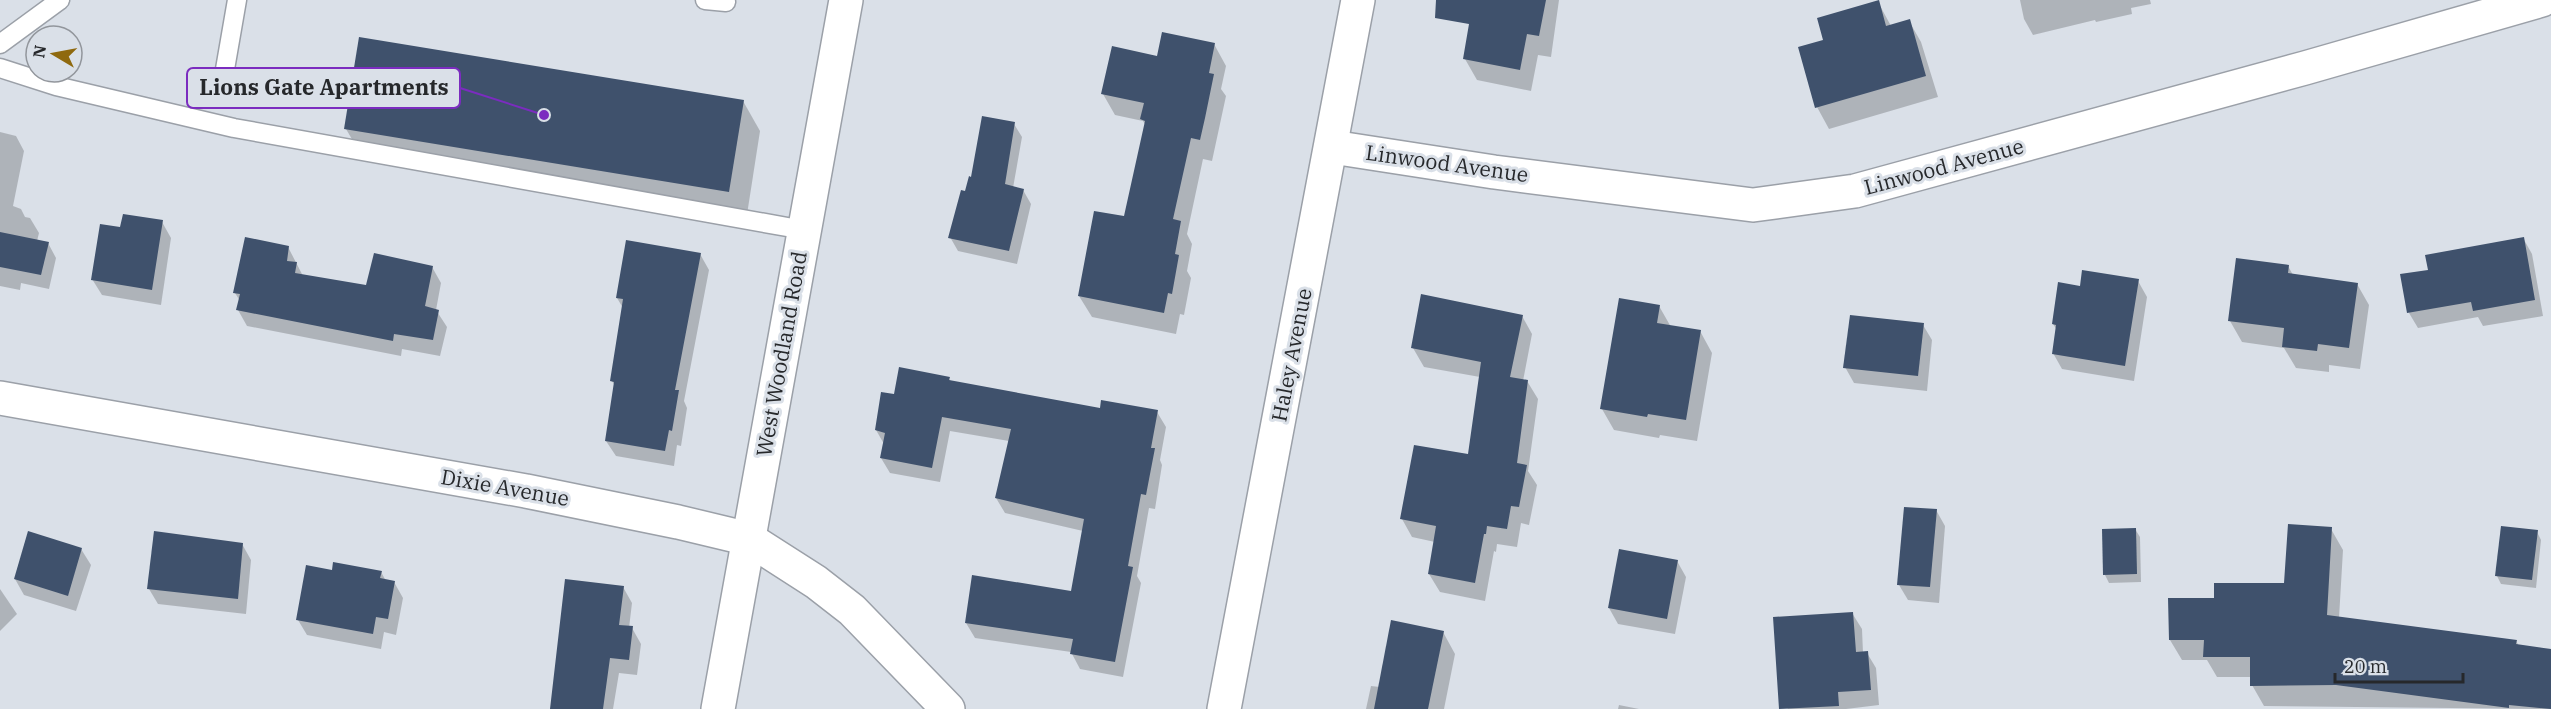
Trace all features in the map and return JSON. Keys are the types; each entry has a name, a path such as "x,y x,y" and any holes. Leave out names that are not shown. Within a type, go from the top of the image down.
{"street":[{"name":"West Woodland Road","path":"718,709 846,0"},
{"name":"Haley Avenue","path":"1224,709 1358,0"},
{"name":"Linwood Avenue","path":"1332,147 1494,172 1753,205 1856,191 2316,65 2542,0"},
{"name":"Dixie Avenue","path":"0,398 526,491 749,539 816,582 852,610 948,709"}],"lane":[{"path":"0,44 60,0"},
{"path":"224,75 237,0"},
{"path":"705,0 726,2"},
{"path":"0,69 56,86 234,128 804,230"}],"building":[{"path":"1436,0 1546,0 1539,36 1527,34 1520,70 1463,59 1469,24 1435,18"},
{"path":"1879,0 1886,26 1910,19 1926,76 1815,108 1798,47 1823,40 1817,18"},
{"path":"1162,32 1215,43 1209,73 1214,74 1200,140 1191,138 1173,219 1181,221 1175,254 1179,255 1172,294 1168,293 1164,313 1078,296 1094,211 1124,216 1145,121 1140,119 1144,103 1101,94 1112,46 1157,56"},
{"path":"359,37 744,100 729,192 344,129"},
{"path":"982,116 1015,122 1005,184 1024,189 1009,251 948,238 961,190 965,191 969,176 971,177"},
{"path":"123,214 163,220 152,290 91,280 100,224 120,227"},
{"path":"0,232 49,242 41,275 0,267"},
{"path":"245,237 289,246 287,261 297,262 295,273 366,285 374,253 433,266 425,306 439,310 433,340 394,334 393,341 236,310 240,294 233,293"},
{"path":"2524,237 2535,300 2473,311 2471,302 2407,313 2400,274 2428,270 2425,255"},
{"path":"626,240 701,253 675,390 679,390 672,431 669,430 665,451 605,441 614,382 610,381 623,299 616,298"},
{"path":"2236,258 2289,265 2288,273 2358,283 2349,348 2318,344 2317,351 2282,347 2284,328 2228,321"},
{"path":"2082,270 2139,279 2125,366 2052,354 2056,325 2052,324 2058,282 2080,286"},
{"path":"1421,294 1523,315 1510,377 1528,380 1517,463 1527,465 1519,507 1511,506 1507,529 1487,526 1475,583 1428,574 1436,526 1400,519 1414,445 1468,454 1481,362 1411,348"},
{"path":"1619,298 1660,305 1657,323 1701,330 1686,420 1648,414 1647,417 1600,409"},
{"path":"1850,315 1924,323 1918,376 1843,368"},
{"path":"899,367 950,377 949,380 1100,408 1101,400 1158,410 1151,448 1155,448 1146,495 1141,494 1128,566 1133,567 1115,662 1070,654 1073,639 965,623 972,575 1071,591 1084,519 995,498 1011,429 942,417 932,468 880,458 885,433 875,430 881,392 894,394"},
{"path":"1904,507 1937,509 1930,587 1897,585"},
{"path":"2288,524 2332,527 2327,615 2517,640 2516,644 2551,649 2551,709 2509,705 2509,708 2336,685 2250,686 2250,657 2203,657 2204,640 2169,640 2168,598 2214,598 2214,583 2284,583"},
{"path":"2501,526 2538,530 2532,580 2495,576"},
{"path":"2136,528 2137,574 2103,575 2102,529"},
{"path":"28,531 82,548 68,596 14,579"},
{"path":"154,531 243,543 238,599 147,589"},
{"path":"1619,549 1678,560 1667,619 1608,608"},
{"path":"333,562 382,571 380,578 395,581 388,619 376,617 373,634 296,620 306,565 332,570"},
{"path":"565,579 624,586 619,625 633,626 629,660 610,658 603,709 550,709"},
{"path":"1853,612 1856,652 1868,651 1871,690 1838,692 1839,706 1779,709 1773,617"},
{"path":"1391,620 1444,631 1428,709 1374,709"}],"place":[{"name":"Lions Gate Apartments","path":"544,115"}]}
